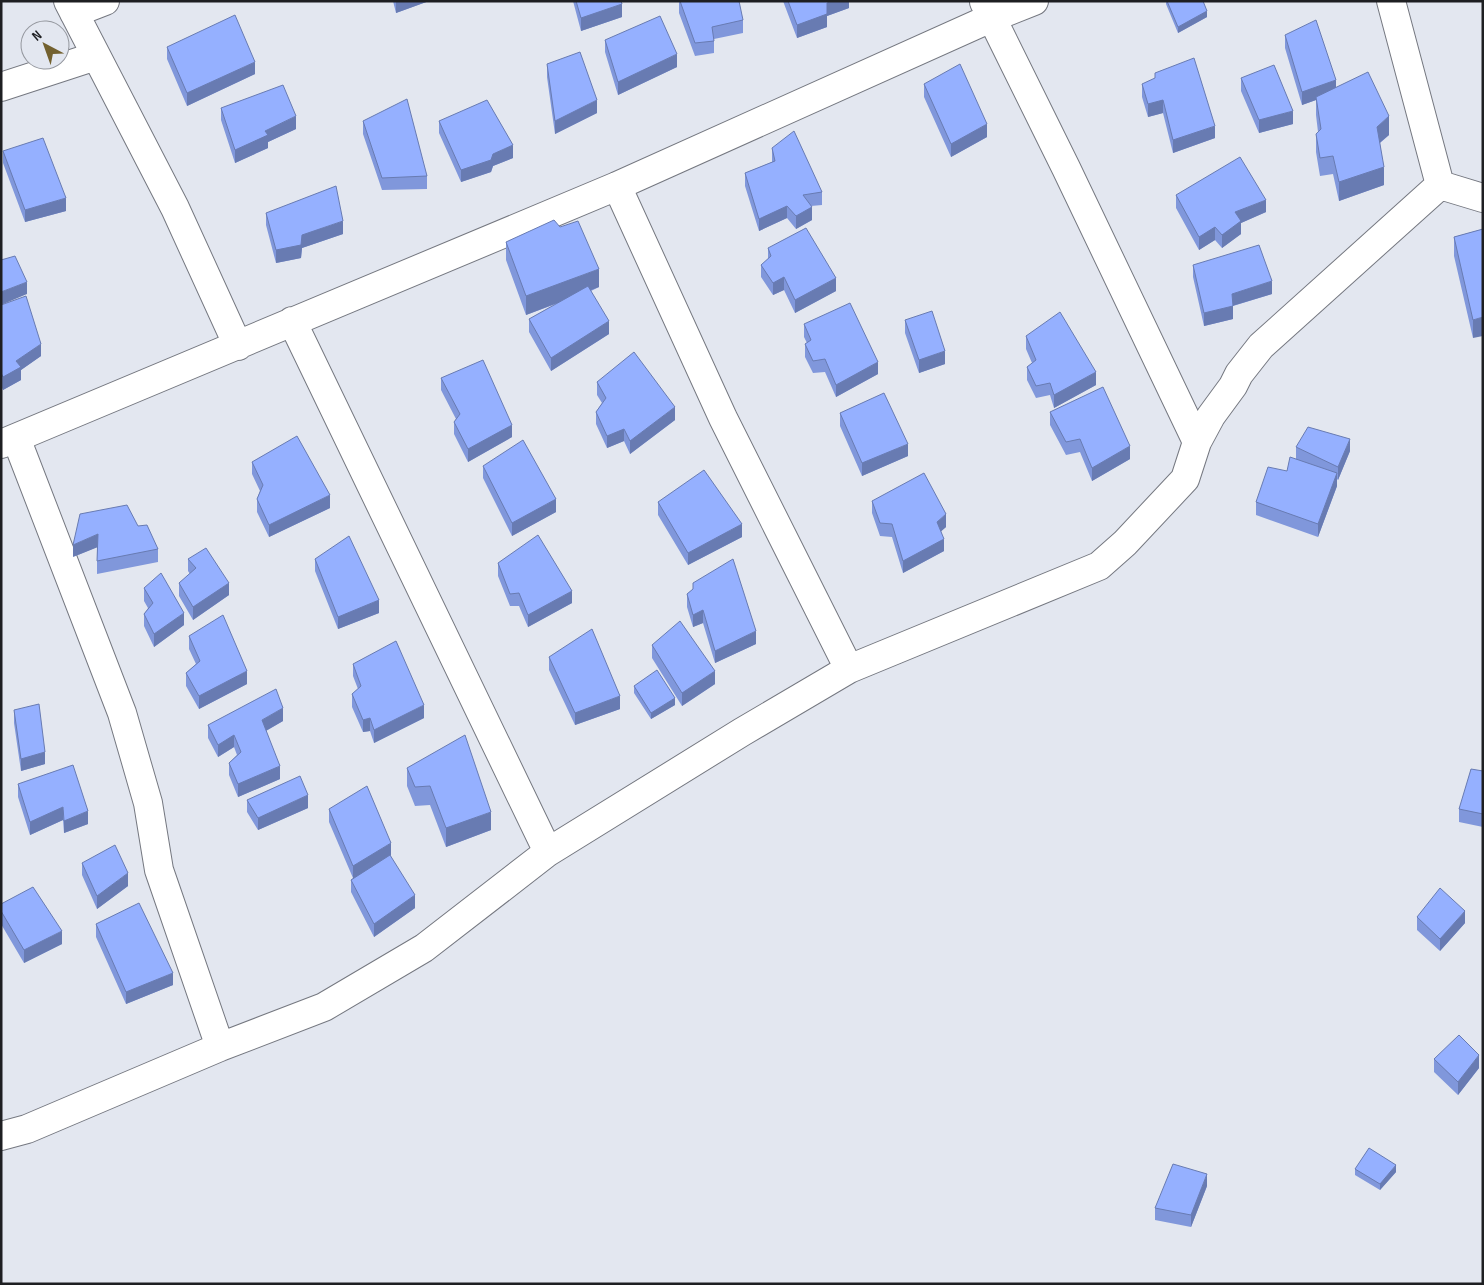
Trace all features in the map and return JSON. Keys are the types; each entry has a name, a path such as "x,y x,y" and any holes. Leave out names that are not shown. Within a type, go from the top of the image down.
{"street":[{"path":"106,1 71,7 175,208 238,346"},
{"path":"220,1047 159,870 148,803 122,713 9,441 617,186 987,10 1034,1"},
{"path":"1391,1 1440,186"},
{"path":"987,10 1066,168 1196,442"},
{"path":"1,87 96,56"},
{"path":"617,186 723,418 849,669"},
{"path":"1440,186 1483,198"},
{"path":"1,1136 27,1129 220,1047 324,1007 424,948 548,852 742,732 849,669 1099,566 1125,543 1185,479 1196,442 1239,374 1261,346 1440,186"},
{"path":"292,321 548,852"}],"building":[{"path":"576,1 621,1 622,4 581,18"},
{"path":"680,1 739,1 743,20 712,27 714,41 695,43"},
{"path":"788,1 833,1 827,3 827,14 797,25"},
{"path":"1167,1 1203,1 1207,11 1178,27"},
{"path":"235,15 255,62 187,93 167,47"},
{"path":"660,16 677,54 618,82 605,40"},
{"path":"1316,20 1336,80 1302,92 1285,35"},
{"path":"580,52 597,100 555,121 547,64"},
{"path":"1194,58 1215,126 1173,140 1163,100 1148,104 1142,84 1155,78 1155,73"},
{"path":"960,64 987,124 951,144 924,84"},
{"path":"1274,65 1293,111 1259,120 1241,78"},
{"path":"1368,72 1389,116 1377,127 1384,167 1339,182 1333,156 1320,158 1316,134 1321,129 1316,97"},
{"path":"283,85 296,116 265,131 268,135 235,150 221,108"},
{"path":"407,99 427,176 382,178 363,121"},
{"path":"487,100 513,145 493,154 491,160 461,170 439,121"},
{"path":"794,131 822,192 803,195 812,207 796,216 787,206 759,219 745,173 775,161 772,148"},
{"path":"43,138 66,198 25,210 3,151"},
{"path":"1240,157 1266,200 1235,212 1241,221 1222,235 1215,227 1199,237 1176,195"},
{"path":"336,186 343,221 302,235 301,245 276,250 266,213"},
{"path":"554,220 560,227 578,221 599,269 526,296 506,242"},
{"path":"806,228 836,278 795,300 784,277 773,283 761,265 771,256 768,248"},
{"path":"1483,229 1483,317 1473,320 1454,237"},
{"path":"1259,245 1272,281 1232,294 1233,306 1204,313 1193,265"},
{"path":"15,256 27,282 1,292 1,260"},
{"path":"588,286 609,321 551,358 529,319"},
{"path":"26,296 41,344 16,361 21,367 3,377 1,373 1,305"},
{"path":"850,303 878,362 836,385 825,359 813,361 805,344 811,340 804,324"},
{"path":"932,311 945,351 919,360 905,320"},
{"path":"1060,312 1096,372 1054,395 1050,383 1036,386 1027,367 1036,360 1026,336"},
{"path":"634,352 675,407 630,441 624,429 607,436 596,412 606,398 597,382"},
{"path":"483,360 512,425 468,449 454,422 460,414 441,378"},
{"path":"1103,387 1130,446 1092,468 1080,439 1066,442 1050,412"},
{"path":"884,393 908,444 862,463 840,413"},
{"path":"1308,427 1350,439 1338,467 1296,447"},
{"path":"297,436 330,495 269,525 257,499 263,485 252,462"},
{"path":"523,440 556,499 512,523 483,466"},
{"path":"1290,457 1337,473 1318,524 1256,502 1268,467 1287,471"},
{"path":"704,470 742,524 688,553 658,502"},
{"path":"924,473 946,514 937,522 944,539 903,561 892,524 880,523 872,501"},
{"path":"127,505 138,526 147,525 158,549 97,561 98,534 73,545 80,514"},
{"path":"538,535 572,591 528,615 519,593 510,594 498,563"},
{"path":"349,536 379,600 338,617 315,559"},
{"path":"206,548 229,583 193,607 179,583 196,568 188,559"},
{"path":"733,559 756,631 715,651 703,610 693,615 687,594 693,589 693,583"},
{"path":"161,573 184,613 154,634 144,614 153,603 144,588"},
{"path":"223,615 247,671 199,696 186,673 200,661 189,636"},
{"path":"680,621 715,671 682,693 652,645"},
{"path":"592,629 620,696 575,713 549,657"},
{"path":"396,641 424,705 374,730 370,718 363,720 352,694 361,686 353,664"},
{"path":"657,670 675,698 651,713 634,686"},
{"path":"276,689 283,708 262,720 280,766 238,784 229,763 241,752 234,735 218,745 208,725"},
{"path":"39,704 45,752 21,759 14,710"},
{"path":"465,735 491,812 446,828 430,786 415,787 407,768"},
{"path":"73,765 88,811 64,821 63,807 30,822 18,784"},
{"path":"1471,769 1483,771 1483,814 1459,809"},
{"path":"300,776 308,795 258,818 247,800"},
{"path":"367,786 391,843 353,866 329,809"},
{"path":"115,845 128,873 97,896 82,863"},
{"path":"390,855 415,895 374,924 351,880"},
{"path":"33,887 62,931 24,950 1,911 1,904"},
{"path":"1440,888 1465,911 1440,939 1417,917"},
{"path":"139,903 173,973 126,992 96,924"},
{"path":"1459,1035 1479,1055 1458,1082 1434,1059"},
{"path":"1369,1148 1396,1165 1380,1184 1355,1169"},
{"path":"1173,1164 1207,1174 1191,1215 1155,1208"}]}
